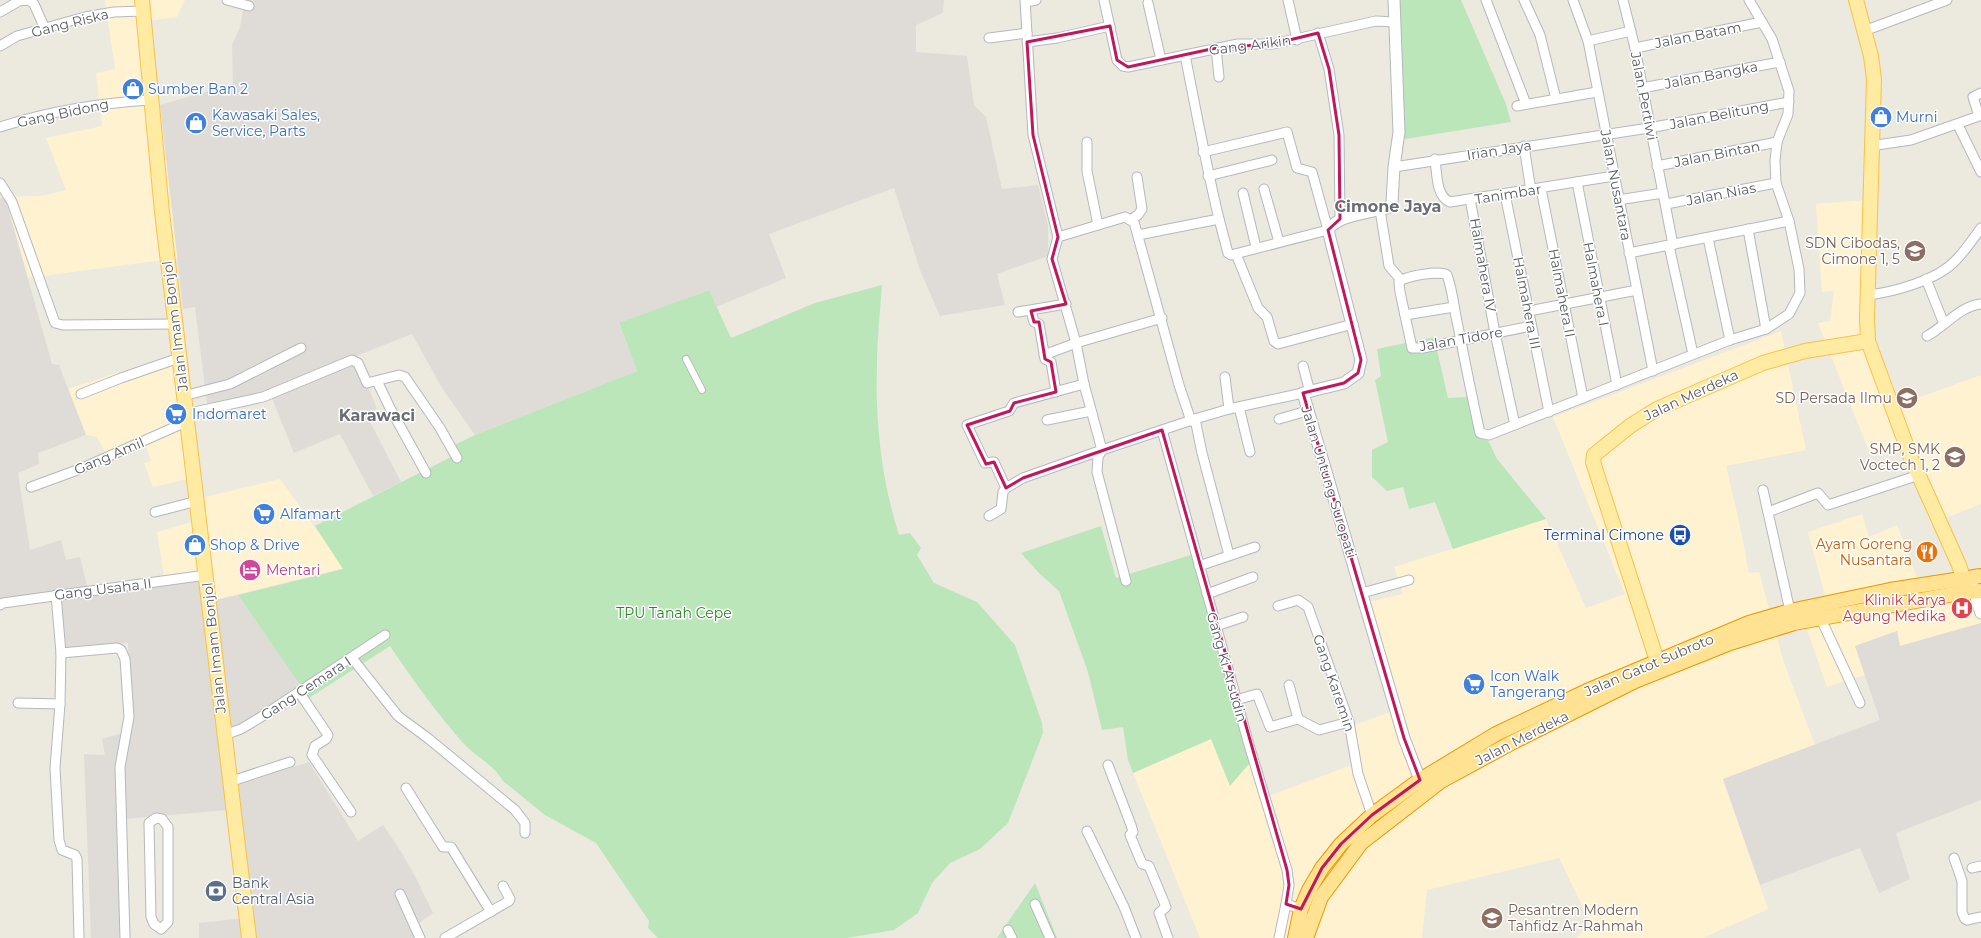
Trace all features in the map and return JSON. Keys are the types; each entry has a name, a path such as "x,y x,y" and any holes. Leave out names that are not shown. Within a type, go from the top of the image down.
{"highway":[{"name":"Jalan Gatot Subroto","path":"1295,938 1301,909 1309,890 1322,868 1341,844 1372,815 1420,780 1496,734 1586,690 1658,665 1748,623 1790,612 1890,590 1973,584"},
{"name":"Jalan Merdeka","path":"1306,938 1321,897 1361,843 1435,786 1513,742 1658,665 1794,623 1897,604 1973,584"}],"main road":[{"path":"1856,0 1871,56 1874,79 1870,146 1868,295 1866,318 1868,341 1910,458 1973,584"},
{"name":"Jalan Imam Bonjol","path":"142,6 150,100 183,396 249,938"},
{"name":"Jalan Merdeka","path":"1658,665 1593,462 1594,455 1630,426 1657,409 1763,362 1805,351 1868,341"}],"street":[{"path":"0,12 19,1 29,0 34,4 45,29"},
{"path":"227,0 249,6"},
{"path":"1036,0 1025,1 1033,135 1058,236 1052,259 1066,304 1084,384 1102,450 1098,457 1097,472 1126,581"},
{"name":"Gang Arikin","path":"1104,0 1117,60 1123,66 1161,60 1238,44 1273,44 1297,40 1318,33 1376,22 1395,22"},
{"path":"1288,0 1297,40"},
{"path":"1185,55 1202,137 1203,152 1208,176 1228,254 1236,254 1256,247 1328,230 1332,224 1340,219 1390,207 1392,203 1398,132 1394,0"},
{"path":"1486,0 1521,105 1597,92"},
{"path":"1524,0 1540,35 1556,99"},
{"name":"Jalan Nusantara","path":"1574,0 1588,41 1652,371"},
{"name":"Jalan Pertiwi","path":"1626,0 1649,128 1666,204 1671,245 1693,354"},
{"path":"1380,210 1389,266 1401,280 1440,272 1447,275 1480,433 1489,435 1693,354 1730,340 1766,329 1789,314 1800,293 1799,269 1789,221 1776,183 1775,161 1777,142 1788,114 1789,91 1772,39 1749,0"},
{"path":"1864,32 1947,0"},
{"path":"1148,2 1161,60"},
{"name":"Gang Riska","path":"0,46 17,36 85,17 142,6"},
{"name":"Jalan Batam","path":"1635,48 1762,22"},
{"path":"989,38 1057,38 1110,26"},
{"path":"1588,41 1631,31"},
{"path":"1318,33 1329,69 1339,135 1340,219"},
{"path":"1216,48 1219,77"},
{"name":"Jalan Bangka","path":"1642,88 1780,62"},
{"path":"1870,146 1911,140 1958,125 1979,116 1973,97 1981,93"},
{"name":"Gang Bidong","path":"0,127 31,117 104,103 150,100"},
{"name":"Jalan Belitung","path":"1605,134 1649,128 1789,102"},
{"path":"1958,125 1981,172"},
{"path":"1203,152 1287,132 1297,168 1312,172 1328,230"},
{"name":"Irian Jaya","path":"1394,167 1435,159 1605,134"},
{"path":"1087,142 1087,171 1098,225"},
{"name":"Jalan Bintan","path":"1657,166 1777,142"},
{"path":"1524,146 1531,190"},
{"name":"Tanimbar","path":"1435,159 1440,193 1443,198 1450,202 1541,189 1614,176"},
{"path":"1208,176 1272,160"},
{"path":"1130,220 1138,214 1142,208 1138,177"},
{"name":"Halmahera I","path":"1576,182 1616,385"},
{"path":"0,183 12,202 55,323 175,324"},
{"name":"Jalan Nias","path":"1666,204 1776,183"},
{"path":"1264,189 1279,242"},
{"name":"Halmahera II","path":"1541,189 1583,398"},
{"path":"1243,193 1256,247"},
{"path":"1618,200 1663,193"},
{"name":"Halmahera III","path":"1505,194 1549,412"},
{"name":"Halmahera IV","path":"1470,199 1495,333 1515,425"},
{"path":"1058,236 1125,217 1134,222 1162,318 1179,385 1193,420 1229,555"},
{"path":"1138,235 1219,219"},
{"path":"1629,253 1789,221"},
{"path":"1868,295 1885,293 1943,272 1956,261 1981,228"},
{"path":"1748,229 1766,329"},
{"name":"Jalan Untung Suropati","path":"1328,230 1361,360 1358,373 1344,383 1306,392 1307,411 1404,738 1420,780"},
{"path":"1708,238 1730,340"},
{"path":"1236,254 1258,308 1268,317 1274,342 1278,344 1353,324"},
{"path":"1926,279 1944,324"},
{"name":"Jalan Tidore","path":"1401,280 1400,292 1412,348 1423,348 1532,326"},
{"path":"1529,311 1599,299 1637,290"},
{"path":"1018,312 1066,304"},
{"path":"1927,336 1940,330 1944,324 1974,305 1981,304"},
{"path":"1405,315 1454,307"},
{"path":"1031,310 1034,322 1039,324 1045,360 1051,362 1056,392"},
{"path":"1044,355 1076,343 1162,318"},
{"path":"183,396 230,384 301,348"},
{"path":"81,394 120,378 179,358"},
{"path":"686,359 702,390"},
{"name":"Gang Amil","path":"31,487 80,469 186,418 263,397 352,360 358,363 367,383 376,381"},
{"path":"989,516 1001,509 1003,492 1006,488 1023,478 1102,450 1229,409 1306,392 1303,366"},
{"path":"426,473 376,381 399,375 405,378 440,428 457,458"},
{"path":"1225,377 1229,409"},
{"path":"1006,488 994,462 986,463 967,425 1009,411 1014,403 1084,384"},
{"path":"1239,407 1250,452"},
{"path":"1047,420 1091,411"},
{"path":"1279,419 1307,411"},
{"name":"Gang Ki Arsudin","path":"1162,430 1236,700 1287,870 1289,885 1279,938"},
{"path":"1768,512 1818,493 1828,505 1919,475"},
{"path":"1763,490 1790,612"},
{"path":"155,512 197,502"},
{"path":"1199,566 1255,547"},
{"name":"Gang Usaha II","path":"0,605 3,603 206,575"},
{"path":"1207,594 1253,577"},
{"path":"1362,593 1408,580"},
{"path":"1973,584 1981,613"},
{"path":"56,596 60,653 60,704 55,768 59,840 62,850 75,855 77,858 79,938"},
{"name":"Gang Karemin","path":"1278,606 1298,600 1308,607 1349,722 1358,774 1372,815"},
{"path":"1216,626 1243,617"},
{"path":"1821,619 1860,703"},
{"name":"Gang Cemara I","path":"224,735 241,729 352,658 385,635"},
{"path":"60,653 117,648 121,650 125,659 129,717 120,767 125,938"},
{"path":"352,658 398,716 429,739 515,810 525,823 525,833"},
{"path":"1289,685 1298,719"},
{"path":"299,692 328,734 326,739 314,746 312,755 351,812"},
{"path":"1236,700 1257,694 1270,727 1298,719 1319,730 1349,722"},
{"path":"18,703 60,704"},
{"path":"229,782 290,762"},
{"path":"1108,765 1131,825 1133,832 1130,835 1142,864 1149,866 1166,907 1159,914 1168,938"},
{"path":"406,788 444,846 451,846 491,912"},
{"path":"156,818 162,819 168,827 168,862 168,922 161,933 151,917 149,823 156,818"},
{"path":"1087,832 1124,907 1136,938"},
{"path":"1954,858 1962,881 1962,912 1965,919 1967,920 1981,917"},
{"path":"150,862 168,862"},
{"path":"445,938 509,900 503,886"},
{"path":"400,894 420,938"},
{"path":"1035,904 1050,938"},
{"path":"1286,904 1301,909"}],"highlighted area":[{"path":"1110,26 1117,60 1128,67 1216,48 1273,44 1318,33 1329,69 1339,135 1340,219 1328,230 1361,360 1358,373 1344,383 1303,393 1404,738 1420,780 1372,815 1341,844 1322,868 1301,909 1286,904 1289,885 1287,870 1162,430 1023,478 1006,488 994,462 986,464 967,425 1010,411 1014,403 1056,392 1051,362 1045,359 1039,322 1034,322 1031,311 1066,304 1052,259 1058,237 1033,135 1027,42"}],"shaded area":[{"path":"105,0 185,0 177,17 147,21 160,105 178,258 28,278 5,197 42,196 66,190 46,138 102,126 96,73 115,69"},
{"path":"245,0 944,0 943,13 916,25 916,52 967,56 974,105 986,117 1002,189 1038,185 1048,226 1048,256 997,274 1005,305 940,316 920,270 894,188 769,234 786,278 716,307 708,290 619,324 637,371 475,435 442,388 412,334 356,356 377,409 366,414 401,482 373,496 340,434 294,453 272,398 208,412 195,307 183,309 160,105 233,84 232,45 240,27"},
{"path":"5,197 52,364 59,365 86,435 38,453 39,464 18,473 30,550 61,540 66,560 80,557 88,590 210,569 215,600 238,595 309,698 232,738 237,785 309,762 358,841 383,825 400,850 415,876 433,913 415,926 423,938 199,938 199,923 254,917 239,809 124,819 127,938 91,938 84,754 105,755 102,739 132,730 128,643 64,649 61,598 0,609 0,199"},
{"path":"1877,199 1868,323 1901,404 1981,375 1981,504 1931,524 1901,447 1870,454 1818,323 1830,321 1834,291 1822,292 1816,204"},
{"path":"1781,331 1806,450 1726,466 1749,573 1759,572 1783,660 1815,745 1723,779 1768,909 1703,938 1577,938 1590,922 1559,858 1427,890 1422,938 1200,938 1133,773 1211,739 1230,785 1255,757 1266,797 1354,764 1349,727 1396,710 1360,604 1403,594 1394,567 1546,519 1586,608 1625,594 1553,417"},
{"path":"184,351 201,476 153,487 144,463 151,461 143,439 106,454 97,437 86,435 68,389"},
{"path":"280,479 344,568 215,600 164,577 157,532 192,522 188,501"},
{"path":"1862,514 1869,537 1897,525 1918,580 1981,570 1981,623 1900,646 1897,631 1855,646 1865,675 1827,687 1797,602 1825,596 1808,532"},
{"path":"1981,623 1981,800 1896,833 1910,879 1879,893 1860,848 1760,885 1723,779 1880,720 1855,646 1897,631 1900,646"}],"green space":[{"path":"1398,0 1461,0 1506,104 1511,122 1405,139"},
{"name":"TPU Tanah Cepe","path":"882,285 877,357 877,409 884,473 899,535 910,533 921,548 917,555 934,583 977,602 1015,645 1042,723 1043,733 1008,823 980,849 950,863 932,883 918,913 894,930 847,938 658,938 648,928 649,921 596,843 545,815 503,781 490,765 468,748 434,708 390,646 309,698 238,595 343,569 315,526 451,457 446,449 475,435 637,371 619,323 709,290 731,338 815,303"},
{"path":"1434,337 1448,398 1467,397 1497,459 1546,519 1453,549 1435,502 1409,509 1403,487 1387,491 1372,477 1372,450 1388,442 1375,380 1381,376 1377,349"},
{"path":"1101,526 1116,578 1191,555 1227,679 1255,757 1230,786 1211,739 1133,773 1128,760 1123,727 1102,730 1088,672 1059,591 1039,573 1021,553"},
{"path":"1035,883 1057,938 997,938"}],"place":[{"name":"Sumber Ban 2","path":"133,89"},
{"name":"Murni","path":"1881,117"},
{"name":"Kawasaki Sales, Service, Parts","path":"196,123"},
{"name":"SDN Cibodas, Cimone 1, 5","path":"1915,251"},
{"name":"SD Persada Ilmu","path":"1907,398"},
{"name":"Indomaret","path":"176,414"},
{"name":"SMP, SMK Voctech 1, 2","path":"1955,457"},
{"name":"Alfamart","path":"264,514"},
{"name":"Terminal Cimone","path":"1680,535"},
{"name":"Shop & Drive","path":"195,545"},
{"name":"Ayam Goreng Nusantara","path":"1927,552"},
{"name":"Mentari","path":"250,570"},
{"name":"Klinik Karya Agung Medika","path":"1962,608"},
{"name":"Icon Walk Tangerang","path":"1474,684"},
{"name":"Bank Central Asia","path":"216,891"},
{"name":"Pesantren Modern Tahfidz Ar-Rahmah","path":"1492,918"}],"district":[{"name":"Cimone Jaya","path":"1388,206"},
{"name":"Karawaci","path":"377,415"}]}
